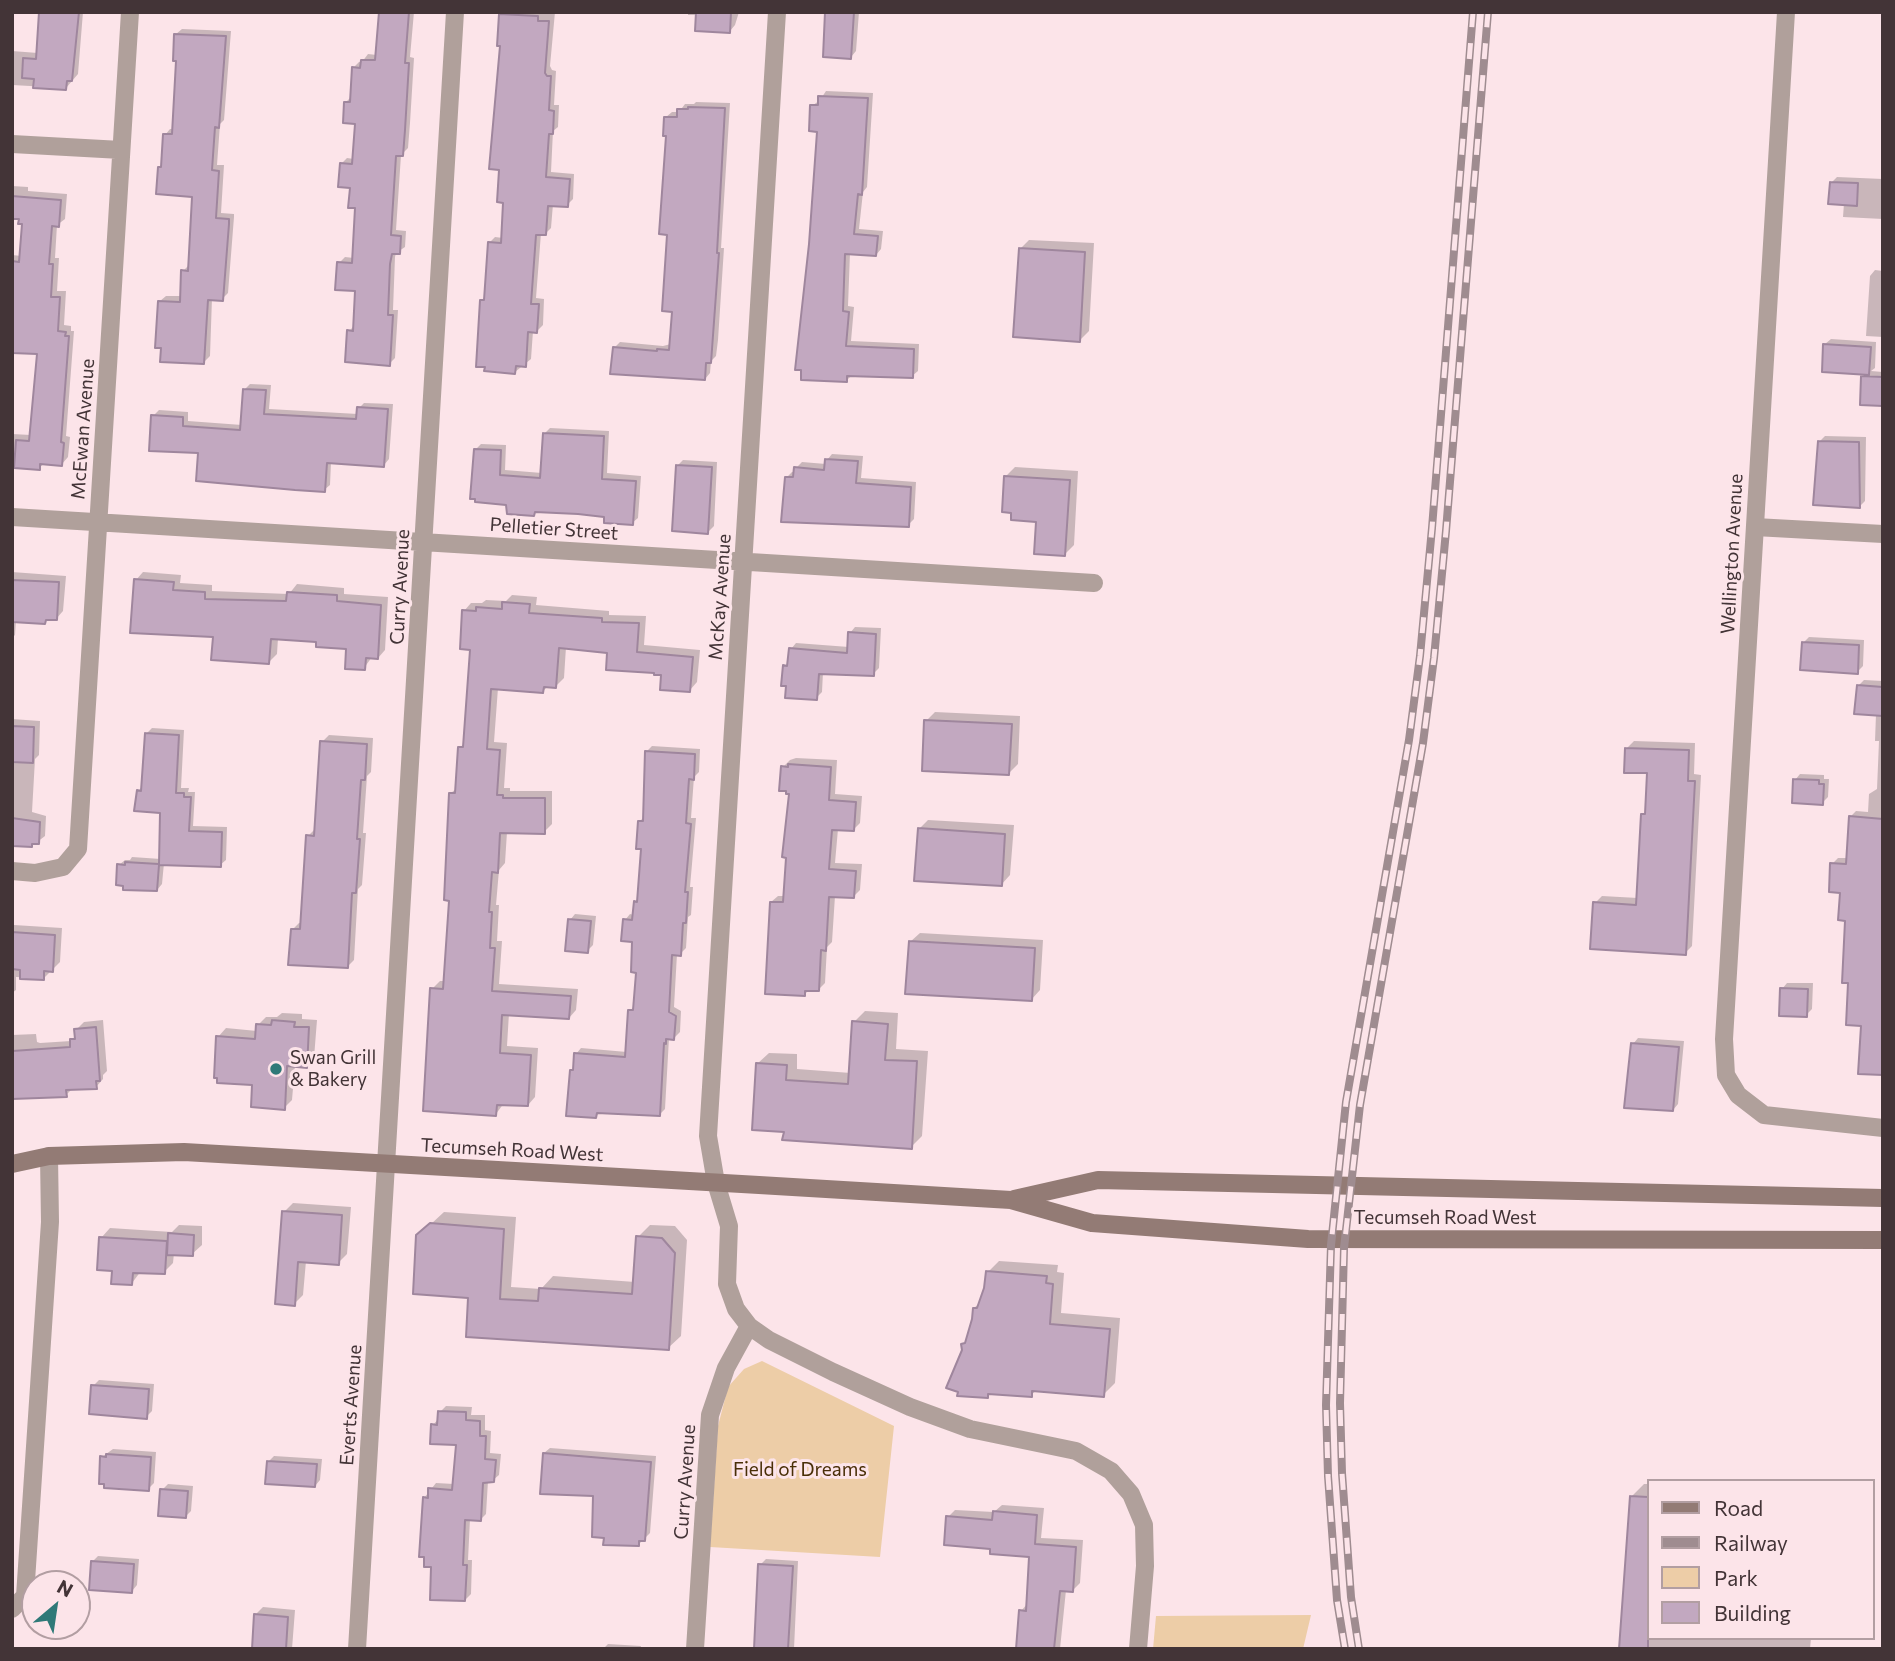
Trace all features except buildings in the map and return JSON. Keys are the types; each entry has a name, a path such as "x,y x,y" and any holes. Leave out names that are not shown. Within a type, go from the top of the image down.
{"main road":[{"name":"Tecumseh Road West","path":"12,1164 49,1156 184,1152 1011,1200 1091,1223 1308,1239 1883,1240"},
{"name":"Tecumseh Road West","path":"1011,1200 1098,1180 1883,1198"}],"street":[{"name":"McEwan Avenue","path":"12,871 35,873 63,867 78,849 130,12"},
{"name":"Curry Avenue","path":"386,1164 454,12"},
{"name":"McKay Avenue","path":"749,1326 736,1309 727,1284 729,1226 716,1183 708,1136 777,12"},
{"name":"Wellington Avenue","path":"1786,12 1724,1039 1726,1075 1738,1095 1764,1115 1883,1128"},
{"path":"12,144 121,150"},
{"name":"Pelletier Street","path":"12,517 1094,583"},
{"path":"1755,527 1883,534"},
{"path":"12,1609 25,1596 50,1222 49,1156"},
{"name":"Everts Avenue","path":"357,1649 386,1164"},
{"path":"749,1326 769,1340 822,1367 909,1407 970,1429 1076,1451 1111,1471 1130,1494 1144,1525 1138,1649"},
{"name":"Curry Avenue","path":"695,1649 710,1415 726,1368 749,1326"}],"green space":[{"name":"Field of Dreams","path":"762,1361 894,1426 880,1557 710,1547 718,1426 728,1387 744,1369"},
{"path":"1311,1615 1303,1649 1153,1649 1156,1616"}],"railway":[{"path":"1345,1649 1337,1600 1328,1476 1326,1405 1331,1245 1346,1102 1409,740 1420,656 1473,12"},
{"path":"1359,1649 1351,1597 1342,1473 1340,1403 1344,1248 1360,1105 1423,743 1434,658 1488,12"}],"place":[{"name":"Swan Grill & Bakery","path":"276,1069"}]}
